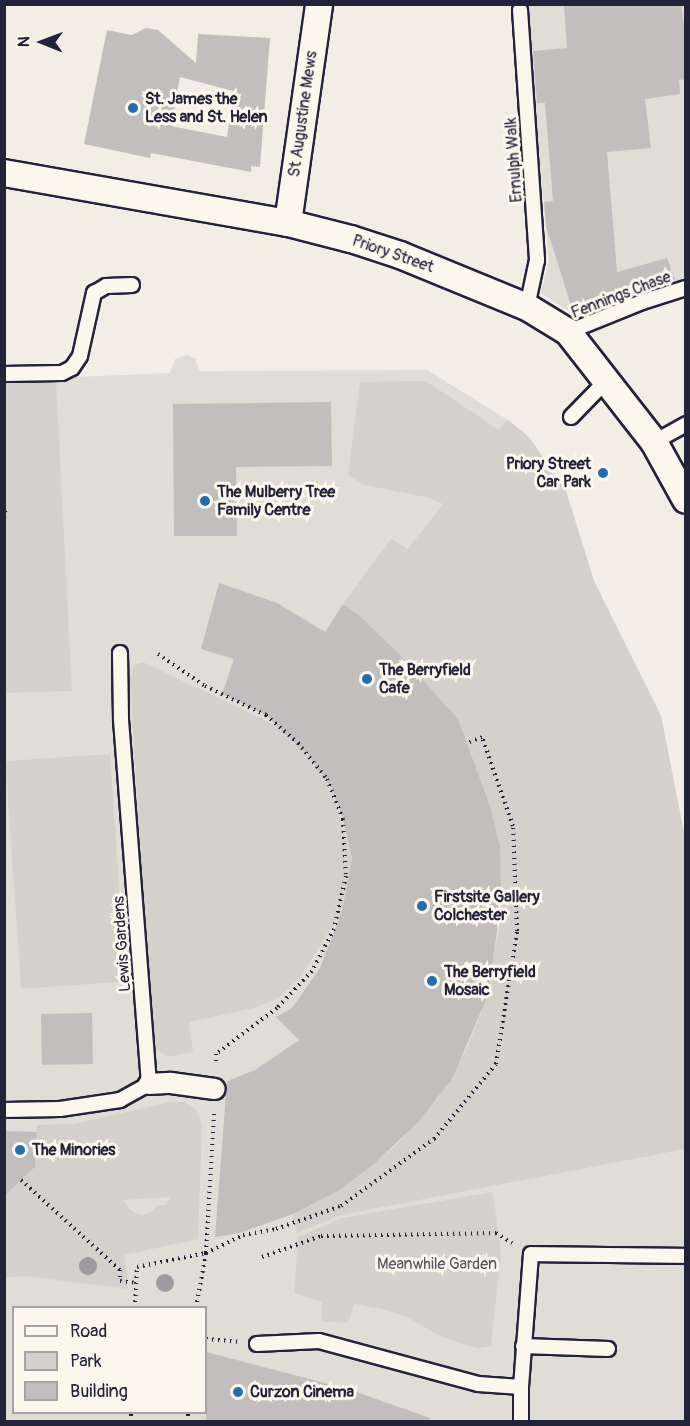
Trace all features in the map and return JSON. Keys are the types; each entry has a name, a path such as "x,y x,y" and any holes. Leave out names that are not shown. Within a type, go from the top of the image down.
{"street":[{"name":"St Augustine Mews","path":"288,223 319,4"},
{"name":"Priory Street","path":"4,173 288,223 400,255 527,307 568,332 654,442 686,500"},
{"path":"149,1084 171,1083 215,1089"}],"lane":[{"name":"Ernulph Walk","path":"520,10 537,260 527,307"},
{"path":"4,374 62,373 72,368 80,356 94,293 106,286 132,285"},
{"name":"Fennings Chase","path":"568,332 642,302 686,288"},
{"path":"571,417 606,381"},
{"path":"654,442 686,424"},
{"name":"Lewis Gardens","path":"120,653 121,718 149,1084"},
{"path":"4,1110 60,1109 120,1100 149,1084"},
{"path":"521,1422 521,1387 531,1254 686,1256"},
{"path":"257,1344 319,1341 478,1384 521,1387"},
{"path":"524,1346 608,1349"}],"path":[{"path":"4,518 6,508"},
{"path":"158,654 206,687 266,715 298,743 327,778 344,819 346,876 334,929 312,970 277,1008 216,1054 206,1253 196,1306"},
{"path":"135,1306 137,1267 206,1253 243,1235 276,1229 341,1206 434,1139 496,1064 517,931 513,826 482,737 467,743"},
{"path":"21,1180 120,1270 120,1281 136,1283"},
{"path":"262,1257 321,1236 496,1233 531,1254"},
{"path":"207,1338 257,1344"}],"shaded area":[{"path":"526,5 685,5 685,280 574,315 541,293 549,260 533,89 530,89"},
{"path":"187,355 196,359 199,371 427,370 508,420 529,437 566,491 594,581 661,716 685,838 685,1421 5,1421 4,380 170,373 175,359"}],"green space":[{"path":"4,380 56,380 72,691 5,693"},
{"path":"426,381 499,430 508,420 529,437 566,491 594,581 661,716 685,838 685,1149 341,1215 297,1233 293,1214 338,1191 374,1164 397,1144 439,1097 466,1050 481,1014 499,930 500,871 490,806 458,719 404,659 359,615 343,604 391,539 408,549 443,504 426,497 364,485 348,475 360,382"},
{"path":"145,663 279,727 309,756 332,789 352,859 342,911 300,978 278,998 254,1008 189,1022 193,1052 173,1056 166,1056 157,1050 151,1029 130,678 134,666"},
{"path":"110,754 126,981 21,989 5,761"},
{"path":"170,1102 185,1102 196,1110 202,1124 198,1239 125,1255 128,1289 24,1276 5,1278 5,1185 15,1186 35,1167 37,1125 74,1124","holes":["171,1197 166,1205 158,1205 152,1212 141,1215 130,1210 123,1200"]},
{"name":"Meanwhile Garden","path":"493,1192 501,1252 491,1346 479,1348 462,1344 438,1335 405,1316 354,1304 348,1323 322,1321 322,1302 294,1293 298,1237 342,1218"}],"building":[{"path":"564,4 681,4 686,41 686,79 679,80 680,94 645,99 651,148 607,152 617,272 667,258 675,280 600,302 601,307 574,315 546,226 544,202 553,201 545,103 537,103 533,51 567,48"},
{"name":"St. James the Less and St. Helen","path":"146,28 158,30 196,63 198,34 270,38 260,167 251,166 251,172 151,153 150,158 84,144 107,30 132,35","holes":["180,77 233,91 227,137 171,126"]},
{"name":"The Mulberry Tree Family Centre","path":"331,402 332,466 236,467 237,536 174,536 173,404"},
{"name":"Firstsite Gallery Colchester","path":"219,583 277,603 325,632 343,604 359,615 404,659 458,719 490,806 500,847 501,902 488,995 452,1079 419,1121 374,1164 338,1191 293,1214 239,1233 215,1237 227,1081 255,1070 299,1040 276,1017 292,1008 320,968 342,911 352,859 343,819 332,789 309,756 266,715 222,694 234,659 201,649"},
{"path":"92,1013 93,1064 42,1065 41,1014"},
{"name":"The Minories","path":"4,1131 37,1132 35,1167 4,1196"},
{"path":"207,1352 348,1389 430,1418 430,1422 206,1422"}],"place":[{"name":"St. James the Less and St. Helen","path":"133,108"},
{"name":"Priory Street Car Park","path":"603,473"},
{"name":"The Mulberry Tree Family Centre","path":"205,501"},
{"name":"The Berryfield Cafe","path":"367,679"},
{"name":"Firstsite Gallery Colchester","path":"422,906"},
{"name":"The Berryfield Mosaic","path":"432,981"},
{"name":"The Minories","path":"20,1150"},
{"name":"Curzon Cinema","path":"238,1392"}]}
